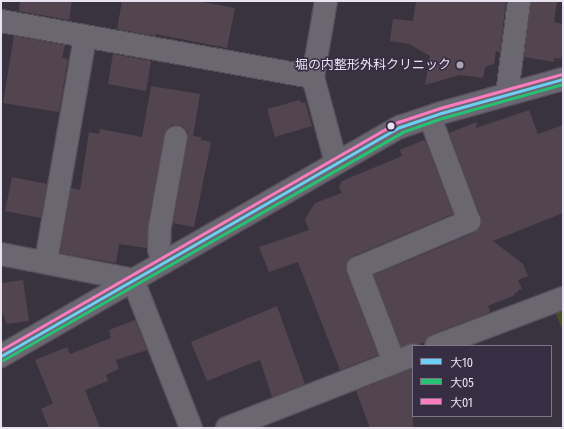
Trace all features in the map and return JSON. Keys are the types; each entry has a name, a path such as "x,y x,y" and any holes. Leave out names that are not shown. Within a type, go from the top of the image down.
{"street":[{"path":"326,1 313,77 336,163"},
{"path":"507,94 520,1"},
{"path":"1,21 313,77"},
{"path":"46,261 85,37"},
{"path":"1,356 336,163 400,128 430,117 563,79"},
{"path":"227,428 403,359 358,268 469,221 430,117"},
{"path":"163,263 159,249 160,226 176,137"},
{"path":"1,254 46,261 133,280"},
{"path":"133,280 191,428"},
{"path":"439,345 563,298"}],"green space":[{"path":"563,308 563,332 555,311"}],"building":[{"path":"20,1 72,1 69,20 19,11"},
{"path":"122,1 197,1 235,8 227,48 156,34 155,36 117,29"},
{"path":"416,1 506,1 500,52 496,51 494,64 485,67 483,78 460,75 425,85 430,56 409,44 390,41 393,19 413,21"},
{"path":"531,1 557,1 554,22 563,24 563,48 561,59 554,58 554,62 524,57"},
{"path":"14,36 65,45 62,58 68,59 59,112 3,103"},
{"path":"113,54 151,61 146,91 108,84"},
{"path":"151,86 200,94 193,136 201,137 201,140 211,142 194,227 173,223 188,132 184,127 172,125 167,129 164,135 148,224 147,248 119,244 116,263 60,253 71,188 80,190 89,132 99,134 100,129 142,137"},
{"path":"300,100 301,103 305,102 312,126 275,137 267,109"},
{"path":"529,110 538,134 563,125 563,213 493,241 523,264 528,276 518,280 522,289 518,290 518,292 514,294 515,295 488,306 490,311 488,313 432,334 425,342 401,346 374,275 474,233 479,229 481,223 481,217 449,133 477,122 476,128"},
{"path":"424,140 453,214 353,256 348,261 346,272 378,355 340,370 298,262 269,272 259,247 309,230 305,219 315,203 342,193 339,187 342,181 402,156 400,150"},
{"path":"12,177 47,184 41,218 5,211"},
{"path":"23,280 29,321 7,324 1,310 1,283"},
{"path":"277,306 305,384 272,397 260,360 207,381 191,342"},
{"path":"135,320 147,350 116,360 119,369 106,375 108,381 85,390 100,428 49,428 41,409 53,403 35,360 67,347 70,354 111,338 109,330"},
{"path":"412,368 413,428 370,428 356,391"}],"transit line":[{"name":"大01","path":"1,350 398,122 440,108 562,74"},
{"name":"大10","path":"1,356 400,127 441,113 563,79"},
{"name":"大05","path":"3,360 402,132 442,118 563,84"}],"place":[{"name":"堀の内整形外科クリニック","path":"460,65"}]}
